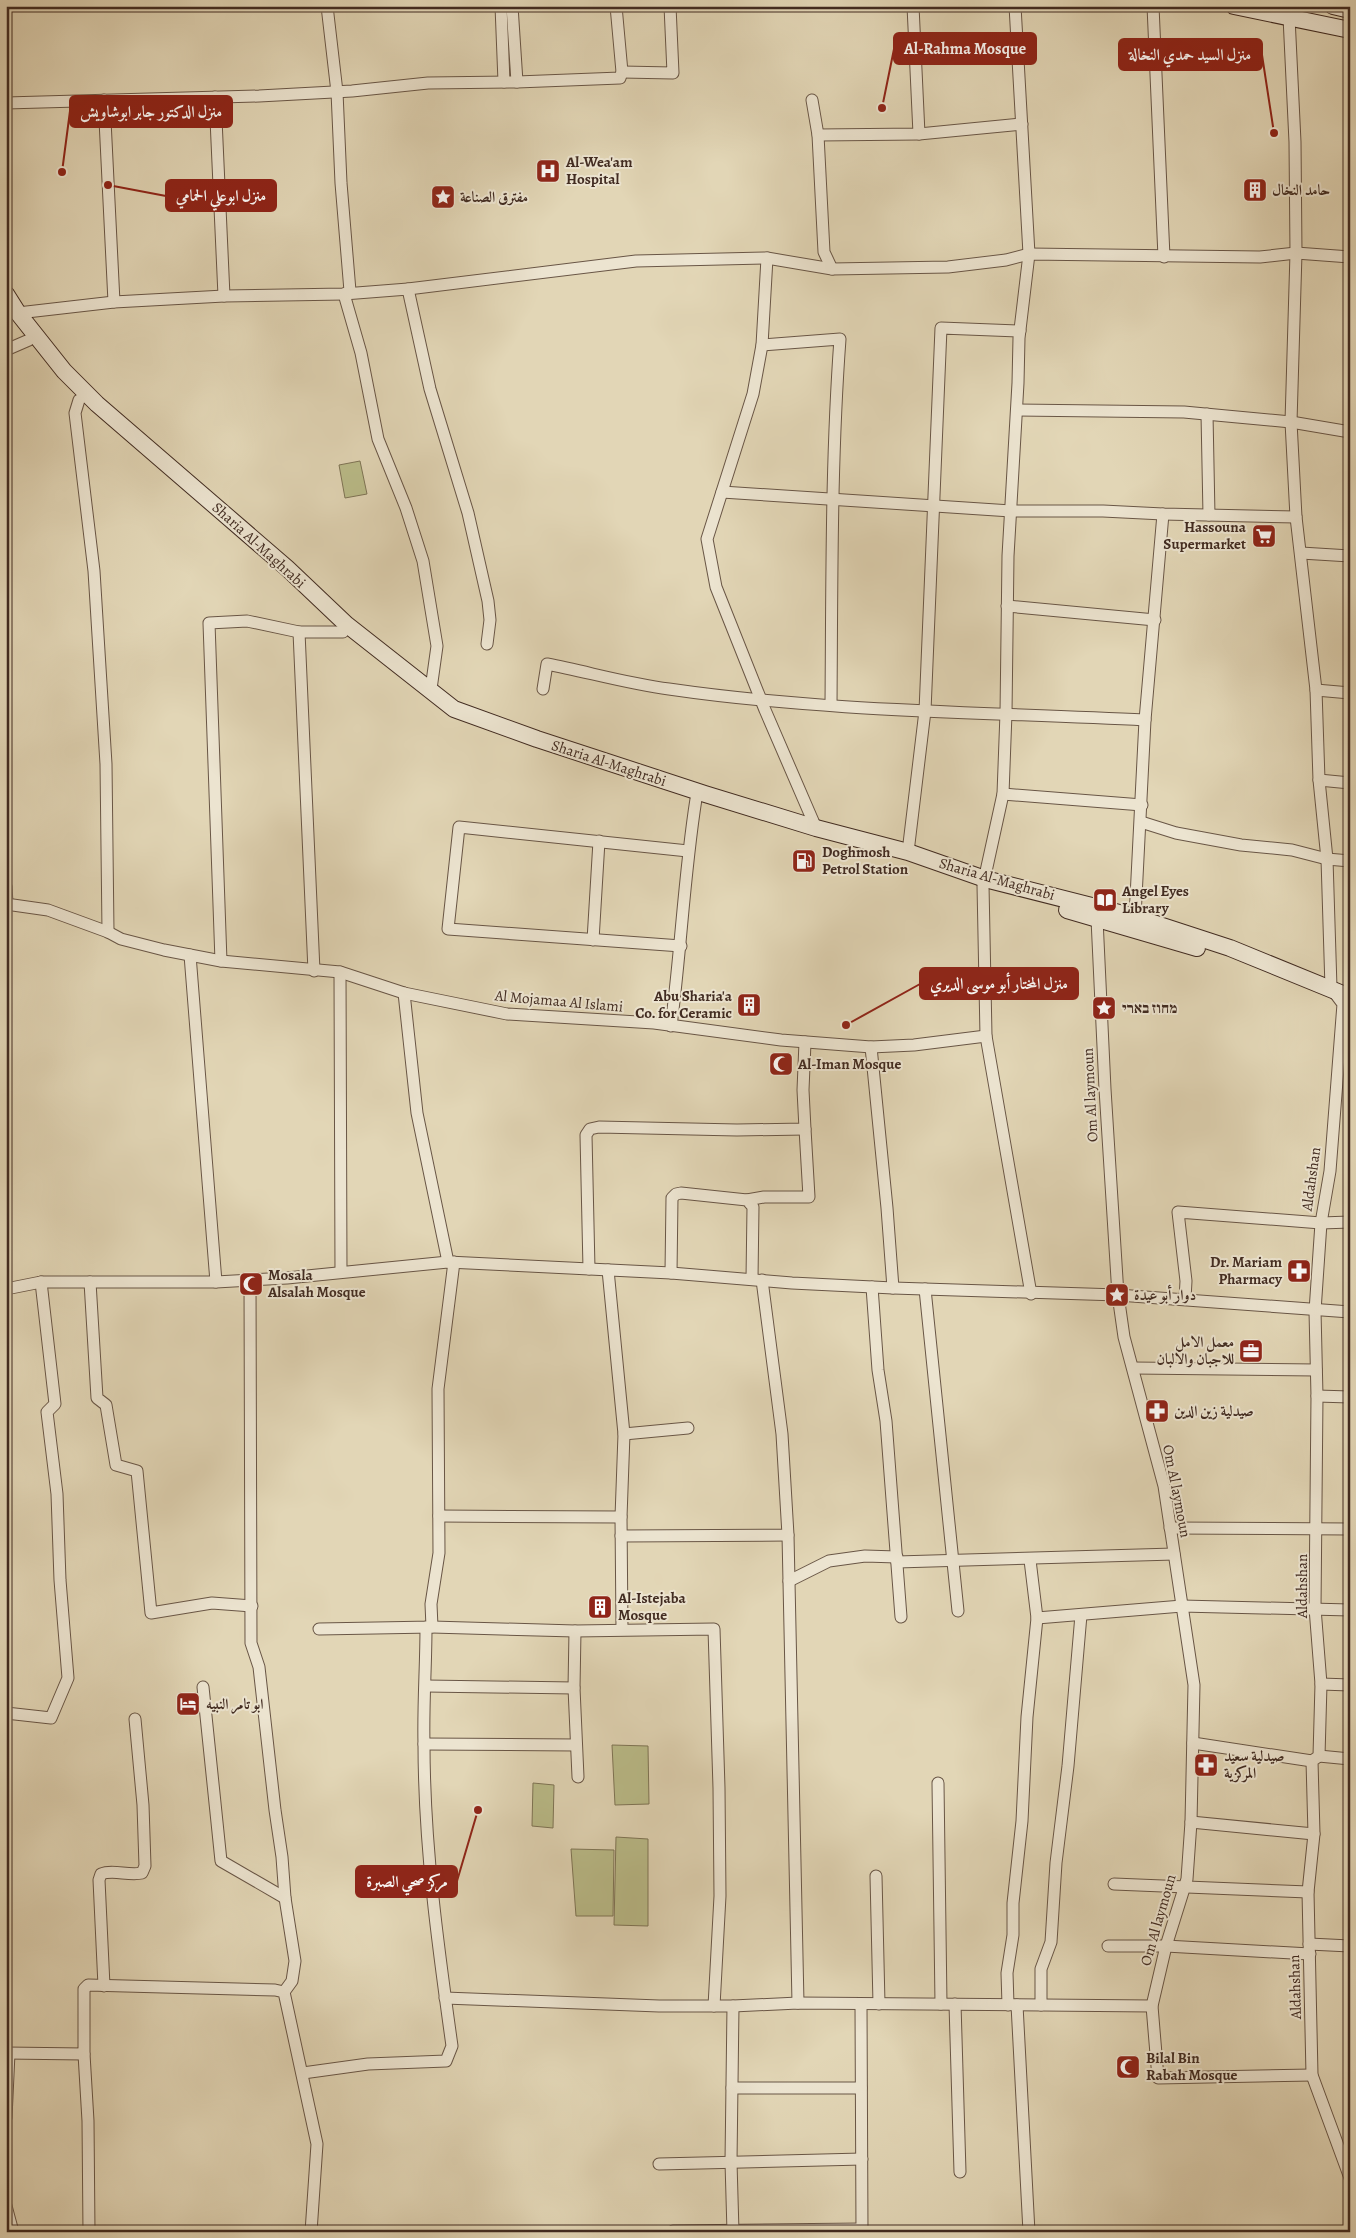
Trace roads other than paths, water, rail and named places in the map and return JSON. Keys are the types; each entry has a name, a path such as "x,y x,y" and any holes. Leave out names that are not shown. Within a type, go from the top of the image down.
{"main road":[{"path":"1234,6 1290,12 1350,30"},
{"path":"1333,6 1350,10"},
{"name":"Sharia Al-Maghrabi","path":"6,294 12,309 33,338 97,404 287,568 346,624 454,709 537,739 816,828 908,852 984,882 1135,916 1230,948 1331,988 1347,1003"},
{"name":"Sharia Al-Maghrabi","path":"33,338 44,360 79,400 291,582 374,659 467,726 696,800 984,882 1097,919 1228,957 1347,1003"}],"street":[{"path":"327,6 337,92 341,183 350,291 344,294"},
{"path":"500,6 504,82"},
{"path":"512,6 517,82"},
{"path":"6,103 337,92 428,83 620,78 622,72 616,6"},
{"path":"622,72 673,73 670,6"},
{"path":"913,6 919,134"},
{"path":"1015,6 1029,254 1020,331 1011,511 1003,794 984,882 986,1036 1031,1294"},
{"path":"1153,6 1164,257"},
{"path":"1290,12 1295,142 1296,253 1291,422 1296,517 1316,690 1319,780 1327,859 1331,988"},
{"path":"215,97 224,296"},
{"path":"104,100 114,302"},
{"path":"812,100 818,135 824,252 832,269"},
{"path":"818,135 919,134 1022,124"},
{"path":"12,309 224,296 344,294 408,289 636,261 767,258 832,269 948,267 1006,260 1029,254 1260,257 1296,253 1350,258"},
{"path":"767,258 762,346 754,394 707,539 716,587 761,700 816,828"},
{"path":"408,289 430,389 468,512 488,601 490,620 487,644"},
{"path":"344,294 361,353 378,440 406,508 423,561 437,646 432,690"},
{"path":"908,852 924,711 942,328 1020,331"},
{"path":"6,350 33,338"},
{"path":"762,346 840,339 836,393 833,499 831,705"},
{"path":"79,400 75,413 94,572 106,764 108,932"},
{"path":"1017,410 1206,414 1291,422 1350,432"},
{"path":"1206,414 1209,515"},
{"path":"722,492 1011,511 1103,510 1163,514 1296,517"},
{"path":"1135,916 1145,720 1163,514"},
{"path":"1301,554 1350,556"},
{"path":"1007,606 1154,620"},
{"path":"221,961 209,623 247,621 299,632 343,632"},
{"path":"299,632 314,971"},
{"path":"543,688 547,664 668,689 761,700 924,711 1145,720"},
{"path":"1316,690 1350,693"},
{"path":"1319,780 1350,783"},
{"path":"1003,794 1142,805"},
{"path":"671,1026 681,946 688,851 696,800"},
{"path":"1141,822 1176,833 1241,845 1292,850 1327,859 1350,861"},
{"path":"681,946 448,929 459,827 688,851"},
{"path":"594,940 599,841"},
{"path":"6,886 7,904"},
{"name":"Al Mojamaa Al Islami","path":"7,904 48,910 108,932 120,939 190,955 221,961 340,972 404,993 507,1014 671,1026 805,1042 871,1047 914,1045 986,1036"},
{"name":"Om Al laymoun","path":"1097,919 1105,1090 1118,1295 1124,1337 1164,1486 1194,1685 1191,1822 1187,1879 1166,1946 1152,2006 1158,2078 1312,2074"},
{"path":"190,955 216,1282"},
{"path":"340,972 341,1271"},
{"path":"303,2072 368,2064 446,2061 452,2046 437,1935 428,1839 424,1744 429,1627 439,1553 438,1388 451,1262 417,1113 404,993"},
{"name":"Aldahshan","path":"1347,1003 1330,1171 1320,1223 1315,1310 1317,1396 1315,1608 1321,1684 1316,1758 1314,1834 1308,1892 1312,2074 1346,2151 1350,2178"},
{"path":"671,1273 672,1198 676,1194 747,1200 764,1197 809,1197 803,1090 805,1042"},
{"path":"871,1047 893,1288"},
{"path":"589,1270 586,1135 590,1129 599,1127 737,1130 805,1128"},
{"path":"747,1200 753,1207 757,1280 782,1434 788,1535 798,2002"},
{"path":"1185,1300 1186,1281 1178,1212 1320,1223 1350,1222"},
{"path":"6,1289 41,1282 216,1282 250,1278 287,1278 341,1271 451,1262 671,1273 872,1287 1031,1294 1118,1295 1350,1312"},
{"path":"608,1270 624,1434 621,1517 622,1629"},
{"path":"250,1278 251,1643 259,1668 282,1857 285,1898 295,1961 292,1981 284,1992 303,2072 317,2144 311,2232"},
{"path":"6,1713 50,1718 68,1678 60,1580 57,1494 47,1412 55,1404 41,1282"},
{"path":"90,1282 97,1398 106,1405 116,1465 137,1471 151,1613 212,1603 252,1606"},
{"path":"872,1287 878,1370 886,1421 901,1617"},
{"path":"925,1289 958,1611"},
{"path":"1133,1368 1316,1370"},
{"path":"1317,1396 1350,1397"},
{"path":"624,1434 688,1428"},
{"path":"439,1516 621,1517"},
{"path":"1170,1528 1350,1529"},
{"path":"621,1536 788,1535"},
{"path":"789,1580 829,1561 865,1556 897,1560 1030,1560 1174,1554"},
{"path":"1030,1560 1037,1618 1027,1717 1022,1821 1008,1973 1013,2005 1030,2232"},
{"path":"1037,1618 1182,1606 1350,1610"},
{"path":"1041,2005 1042,1969 1051,1942 1056,1863 1068,1766 1081,1615"},
{"path":"319,1629 429,1627 575,1631 622,1629 714,1630 719,1781 720,1896 714,2006"},
{"path":"575,1631 574,1688 578,1777"},
{"path":"1321,1684 1350,1685"},
{"path":"426,1686 574,1688"},
{"path":"203,1687 221,1861 285,1898"},
{"path":"104,1986 99,1880 101,1874 107,1871 132,1875 142,1873 145,1866 143,1805 134,1719"},
{"path":"1193,1743 1316,1758 1350,1759"},
{"path":"424,1744 576,1745"},
{"path":"938,1784 941,2004"},
{"path":"1191,1822 1314,1834"},
{"path":"876,1876 879,2004"},
{"path":"1114,1884 1308,1892"},
{"path":"1108,1946 1309,1949 1350,1946"},
{"path":"88,2232 88,2121 84,2054 84,1989 88,1985 275,1990 284,1992"},
{"path":"445,1998 659,2006 733,2006 798,2002 1152,2006"},
{"path":"673,2231 862,2230 861,2004"},
{"path":"955,2004 960,2172"},
{"path":"733,2006 731,2162 733,2230"},
{"path":"6,2118 7,2053 84,2054"},
{"path":"732,2088 861,2088"},
{"path":"659,2164 862,2159"},
{"path":"6,2206 13,2232"}],"place":[{"name":"Al-Rahma Mosque","path":"882,108"},
{"name":"منزل السيد حمدي النخالة","path":"1274,133"},
{"name":"Al-Wea'am Hospital","path":"548,171"},
{"name":"منزل الدكتور جابر ابوشاويش","path":"62,172"},
{"name":"منزل ابوعلي الحمامي","path":"108,185"},
{"name":"حامد النخال","path":"1255,190"},
{"name":"مفترق الصناعة","path":"443,197"},
{"name":"Hassouna Supermarket","path":"1264,536"},
{"name":"Doghmosh Petrol Station","path":"804,861"},
{"name":"Angel Eyes Library","path":"1105,900"},
{"name":"Abu Sharia'a Co. for Ceramic","path":"749,1005"},
{"name":"מחוז בארי","path":"1104,1008"},
{"name":"منزل المختار أبو موسى الديري","path":"846,1025"},
{"name":"Al-Iman Mosque","path":"781,1064"},
{"name":"Dr. Mariam Pharmacy","path":"1299,1271"},
{"name":"Mosala Alsalah Mosque","path":"251,1284"},
{"name":"دوار أبو عيدة","path":"1117,1295"},
{"name":"معمل الامل للاجبان والالبان","path":"1251,1351"},
{"name":"صيدلية زين الدين","path":"1157,1411"},
{"name":"Al-Istejaba Mosque","path":"600,1607"},
{"name":"ابو تامر النبيه","path":"188,1704"},
{"name":"صيدلية سعيد المركزية","path":"1206,1765"},
{"name":"مركز صحي الصبرة","path":"478,1810"},
{"name":"Bilal Bin Rabah Mosque","path":"1128,2067"}]}
